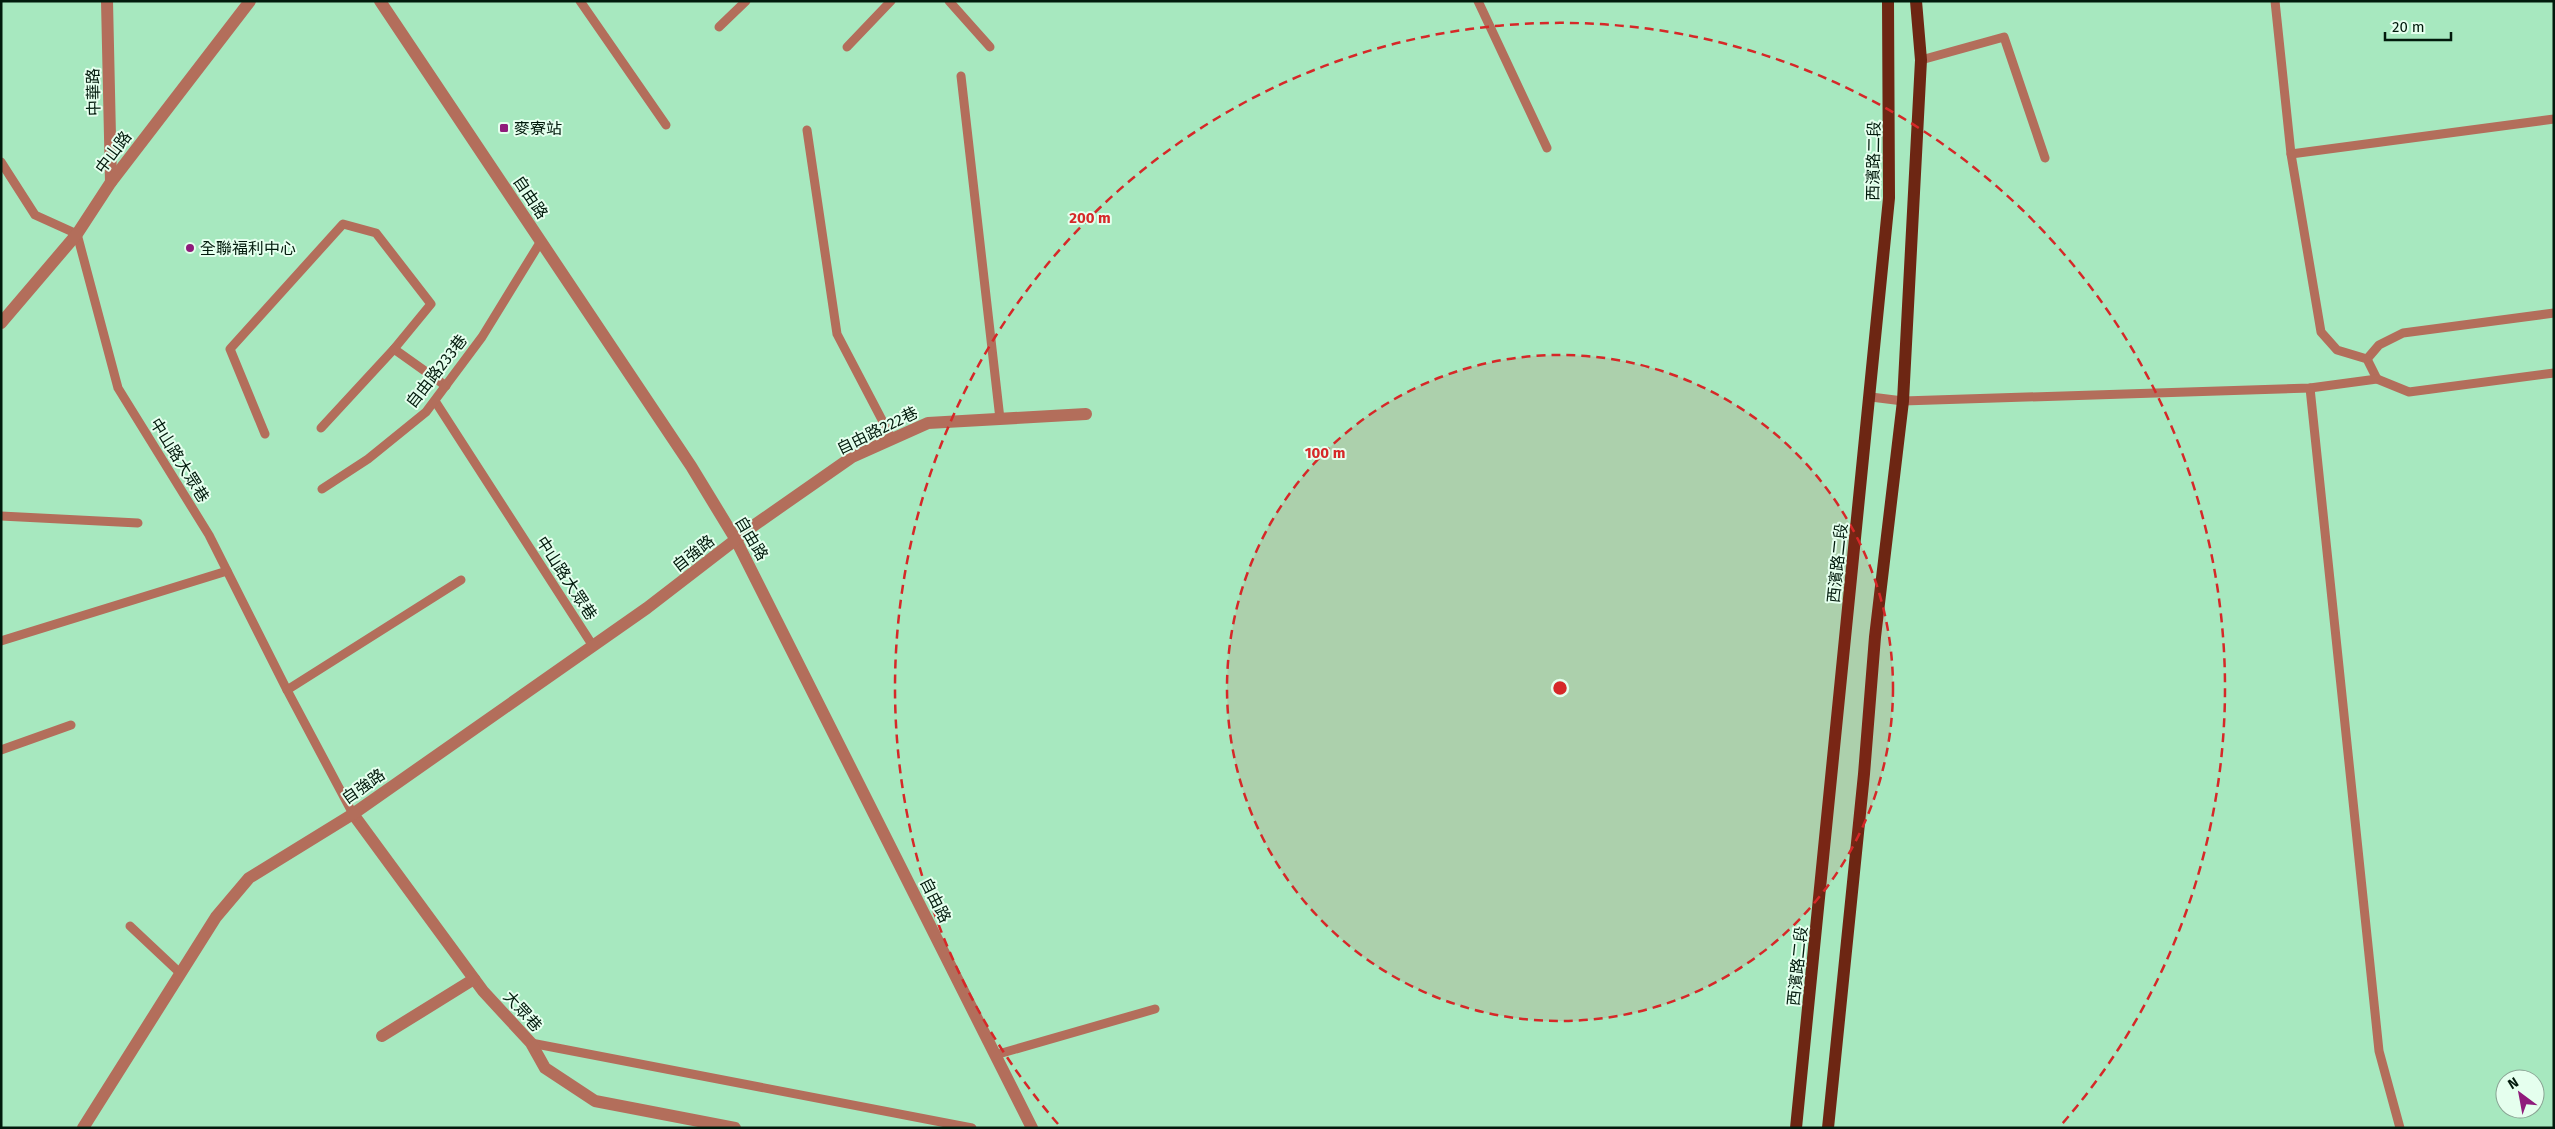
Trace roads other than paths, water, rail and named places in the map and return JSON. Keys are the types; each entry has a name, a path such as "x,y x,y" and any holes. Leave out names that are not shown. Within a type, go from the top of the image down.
{"main road":[{"name":"西濱路二段","path":"1796,1128 1889,198 1888,1"},
{"path":"1828,1128 1864,774 1875,637 1903,401 1921,60 1916,1"}],"street":[{"name":"中華路","path":"107,1 111,182"},
{"name":"中山路","path":"1,323 77,234 111,182 250,1"},
{"name":"自由路","path":"380,1 692,466 736,540 1032,1128"},
{"name":"自由路222巷","path":"736,540 852,457 928,423 1086,414"},
{"name":"自強路","path":"83,1128 216,917 249,878 353,814 594,646 669,592 736,540"},
{"name":"大眾巷","path":"353,814 474,979 531,1043 545,1068 594,1101 736,1128"},
{"path":"382,1036 474,979"}],"lane":[{"path":"580,1 666,125"},
{"path":"719,27 746,1"},
{"path":"847,47 890,1"},
{"path":"949,1 990,47"},
{"path":"1478,1 1547,148"},
{"path":"2275,1 2291,154 2321,332 2336,350 2367,358"},
{"path":"1921,60 2004,37 2045,158"},
{"path":"961,76 1000,419"},
{"path":"2291,154 2554,118"},
{"path":"807,130 837,334 892,439"},
{"path":"1,162 35,215 77,234"},
{"path":"265,434 230,349 343,224 376,234 430,304 394,349 321,428"},
{"name":"中山路大眾巷","path":"77,234 118,388 209,535 287,690 353,814"},
{"name":"自由路233巷","path":"322,489 368,459 426,412 482,337 541,241"},
{"path":"2367,358 2379,345 2403,333 2554,312"},
{"path":"394,349 446,386"},
{"path":"2367,358 2376,379"},
{"path":"1870,397 1903,401 2310,388 2376,379 2409,392 2554,373"},
{"path":"2310,388 2379,1051 2400,1128"},
{"name":"中山路大眾巷","path":"434,401 594,646"},
{"path":"1,516 138,524"},
{"path":"1,640 227,571"},
{"path":"287,690 461,580"},
{"path":"1,750 71,725"},
{"path":"130,926 180,973"},
{"path":"995,1055 1155,1008"},
{"path":"531,1043 972,1128"}],"place":[{"name":"麥寮站","path":"504,128"},
{"name":"全聯福利中心","path":"190,248"}]}
